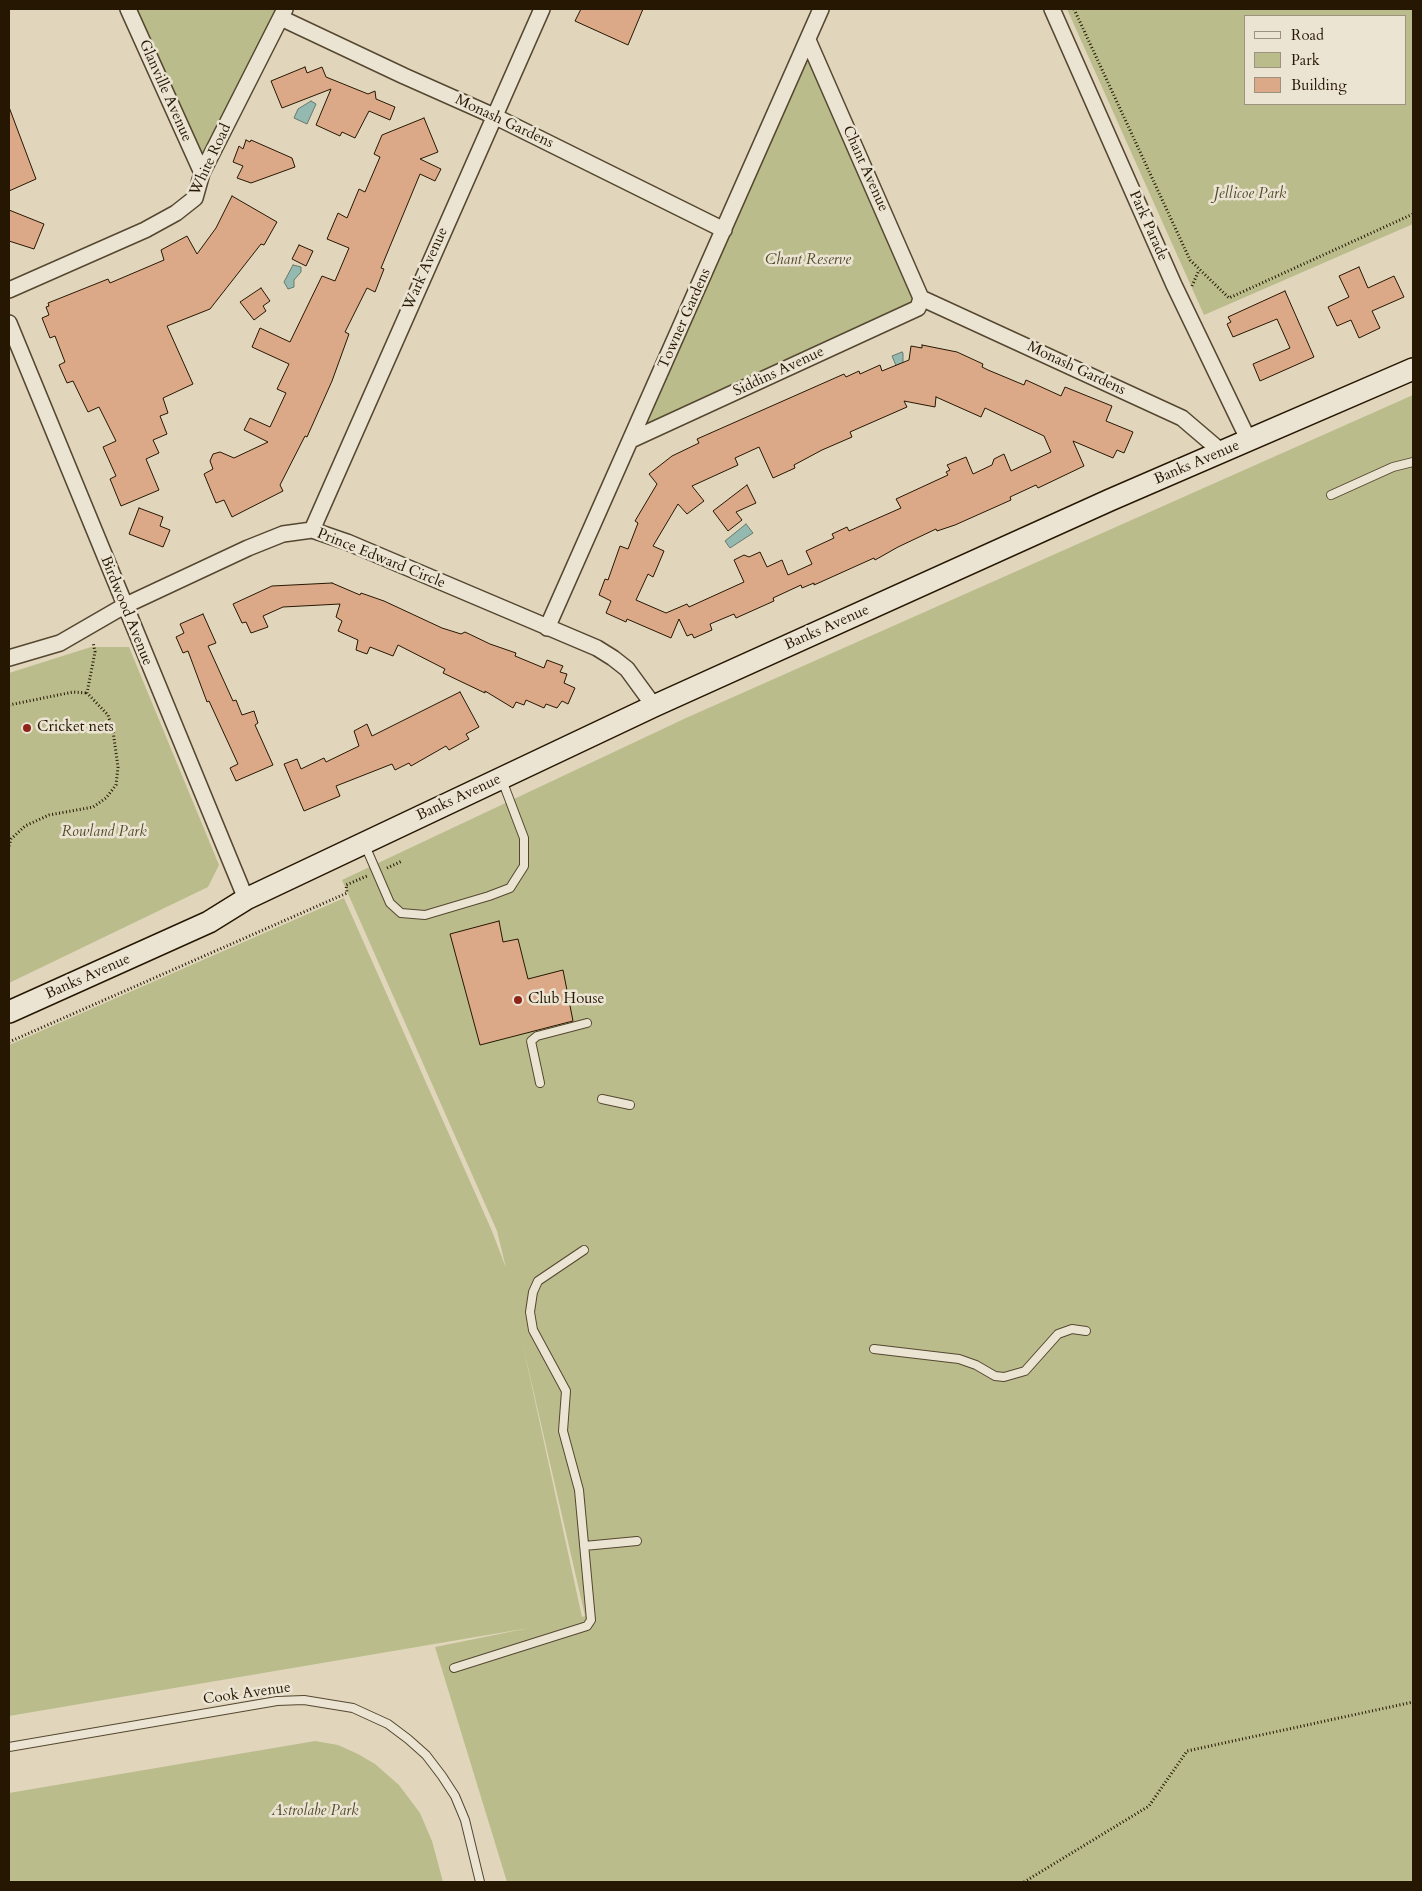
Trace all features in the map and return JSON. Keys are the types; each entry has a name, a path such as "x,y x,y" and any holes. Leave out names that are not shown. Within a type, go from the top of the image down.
{"street":[{"name":"Glanville Avenue","path":"128,9 202,173"},
{"name":"Wark Avenue","path":"312,530 542,9"},
{"name":"Towner Gardens","path":"547,628 821,9"},
{"name":"Park Parade","path":"1052,9 1174,285 1249,441"},
{"name":"White Road","path":"9,290 99,252 176,213 195,198 202,173 283,13"},
{"name":"Monash Gardens","path":"283,13 404,76 494,116 724,230"},
{"name":"Chant Avenue","path":"808,40 921,298"},
{"name":"Monash Gardens","path":"921,298 1182,418 1223,453"},
{"name":"Siddins Avenue","path":"631,440 918,308 921,298"},
{"name":"Birdwood Avenue","path":"9,323 246,899"},
{"name":"Banks Avenue","path":"9,1012 209,922 246,899 654,706 1110,500 1223,453 1413,369"},
{"name":"Prince Edward Circle","path":"9,658 60,643 124,606 248,548 283,534 312,530 346,542 614,658 637,682 654,706"},
{"name":"Banks Avenue","path":"9,999 207,909 246,899"}],"lane":[{"path":"1331,495 1393,467 1413,462"},
{"path":"364,843 390,903 402,913 425,915 490,896 510,888 524,866 524,838 502,778"},
{"path":"540,1083 531,1041 537,1036 587,1023"},
{"path":"602,1099 630,1105"},
{"path":"454,1668 587,1626 591,1620 579,1490 563,1431 566,1391 533,1330 530,1312 533,1292 538,1281 584,1250"},
{"path":"874,1349 959,1360 976,1365 995,1376 1004,1377 1026,1371 1058,1334 1072,1329 1086,1331"},
{"path":"584,1546 637,1541"},
{"name":"Cook Avenue","path":"9,1747 277,1701 304,1700 353,1708 388,1724 408,1739 426,1755 442,1776 455,1796 464,1820 480,1882"}],"path":[{"path":"1074,9 1190,260 1229,298 1413,214"},
{"path":"87,693 95,652 90,627"},
{"path":"9,705 73,692 87,693 108,715 118,767 116,785 106,798 93,807 49,814 25,826 10,839 9,846"},
{"path":"9,1042 347,893 346,885 402,861"},
{"path":"1024,1882 1150,1806 1187,1751 1413,1702"}],"green space":[{"path":"128,9 285,9 202,173"},
{"name":"Jellicoe Park","path":"1067,9 1413,9 1413,224 1204,315"},
{"name":"Chant Reserve","path":"808,40 918,308 631,440"},
{"path":"1413,395 1413,1882 507,1882 435,1647 529,1628 9,1716 9,1045 344,898 492,1231 506,1268 497,1231 342,880 686,718","holes":["522,1341 585,1616 582,1617"]},
{"name":"Rowland Park","path":"91,647 129,647 219,865 208,887 9,983 9,673"},
{"name":"Astrolabe Park","path":"315,1741 338,1745 358,1754 375,1764 399,1785 420,1813 432,1841 443,1882 9,1882 9,1793"}],"water":[{"path":"311,101 316,104 307,124 294,118 298,109"},
{"path":"293,265 301,267 301,272 294,280 294,287 288,289 284,282"},
{"path":"903,353 903,382 892,356"},
{"path":"746,524 753,533 730,548 725,541"}],"building":[{"path":"581,9 643,9 628,45 575,21"},
{"path":"305,67 307,73 322,67 326,77 368,94 375,91 376,99 395,107 390,120 369,111 355,138 342,132 340,136 316,125 331,89 282,108 271,81"},
{"path":"9,107 36,179 9,191"},
{"path":"424,118 438,152 420,159 441,169 435,181 420,174 381,268 384,269 375,292 367,288 345,332 349,334 332,381 307,437 305,436 280,485 283,491 232,517 224,500 216,503 204,474 213,469 210,461 213,454 220,452 234,458 268,442 244,430 250,418 270,427 286,393 277,389 289,364 252,347 260,328 290,342 322,276 335,281 349,248 327,239 338,213 347,218 359,189 365,192 380,157 374,154 382,135"},
{"path":"246,140 250,142 251,140 292,158 295,167 251,183 237,178 243,166 233,162 239,146 243,149"},
{"path":"232,196 277,222 264,245 261,244 210,309 167,326 193,384 163,398 168,413 160,416 167,434 153,440 159,453 146,459 159,490 121,506 110,479 116,476 103,447 116,441 99,407 88,412 73,381 67,383 59,365 65,362 55,336 50,338 42,318 49,315 46,307 49,306 48,303 108,279 110,283 164,260 161,250 187,236 197,254 216,228"},
{"path":"9,210 44,224 34,249 9,241"},
{"path":"299,245 313,251 306,266 292,259"},
{"path":"1359,267 1368,288 1394,276 1404,297 1372,311 1380,328 1359,338 1351,320 1337,326 1328,307 1349,297 1339,276"},
{"path":"261,288 270,301 263,306 266,311 254,320 240,302"},
{"path":"1285,291 1314,357 1260,381 1253,364 1290,348 1277,319 1233,337 1227,324 1231,322 1228,317"},
{"path":"922,345 957,352 983,364 982,367 988,370 1024,385 1026,380 1061,396 1065,387 1112,406 1106,421 1133,432 1124,453 1117,450 1113,458 1073,441 1084,466 1038,488 1036,485 1010,497 1011,500 955,525 937,531 936,529 875,560 874,558 814,585 814,583 802,588 801,585 773,598 774,601 736,618 734,614 710,624 712,630 694,638 692,634 687,636 679,619 671,638 627,619 626,622 606,613 611,601 599,595 605,579 608,580 620,546 628,549 638,523 635,521 657,484 649,474 672,456 699,443 697,439 844,374 846,377 859,371 860,374 880,365 882,371 909,360 911,346 922,348","holes":["936,397 981,417 985,408 1044,436 1051,452 1011,471 1004,454 994,459 992,465 973,474 966,457 947,465 950,470 946,472 948,475 896,499 901,508 849,531 847,527 832,534 834,538 806,551 812,564 788,575 782,560 767,567 760,552 749,557 744,555 734,560 744,582 689,607 687,604 666,613 636,600 648,574 653,577 664,551 653,546 678,504 687,514 704,501 692,486 738,465 735,458 759,447 773,478 795,468 794,465 822,450 852,437 850,432 907,407 904,401 935,407"]},
{"path":"747,485 756,503 736,512 742,520 728,531 713,511"},
{"path":"139,508 163,517 160,526 170,530 163,547 129,534"},
{"path":"332,583 360,595 361,593 384,601 442,628 461,634 465,632 490,644 516,653 515,656 544,668 547,660 563,666 560,672 567,674 564,683 575,688 568,704 562,701 557,708 546,704 544,708 526,700 524,705 516,702 513,708 485,691 485,693 443,673 445,669 398,645 393,656 370,647 367,654 356,650 358,640 338,631 342,621 336,617 340,604 283,607 263,616 268,627 251,633 246,622 242,623 233,604 272,586"},
{"path":"203,614 216,643 208,646 233,701 236,700 242,715 254,711 258,723 255,725 273,765 236,781 230,768 238,764 209,701 207,702 188,651 183,653 176,637 184,633 180,624"},
{"path":"460,692 479,727 466,734 469,739 449,750 446,746 411,766 409,763 395,770 392,764 336,786 340,796 304,811 284,764 297,759 301,769 324,758 326,762 359,746 354,731 367,724 372,736"},
{"name":"Club House","path":"499,921 503,942 518,939 528,979 563,970 573,1021 480,1045 450,934"}],"place":[{"name":"Cricket nets","path":"27,728"},
{"name":"Club House","path":"518,1000"}]}
